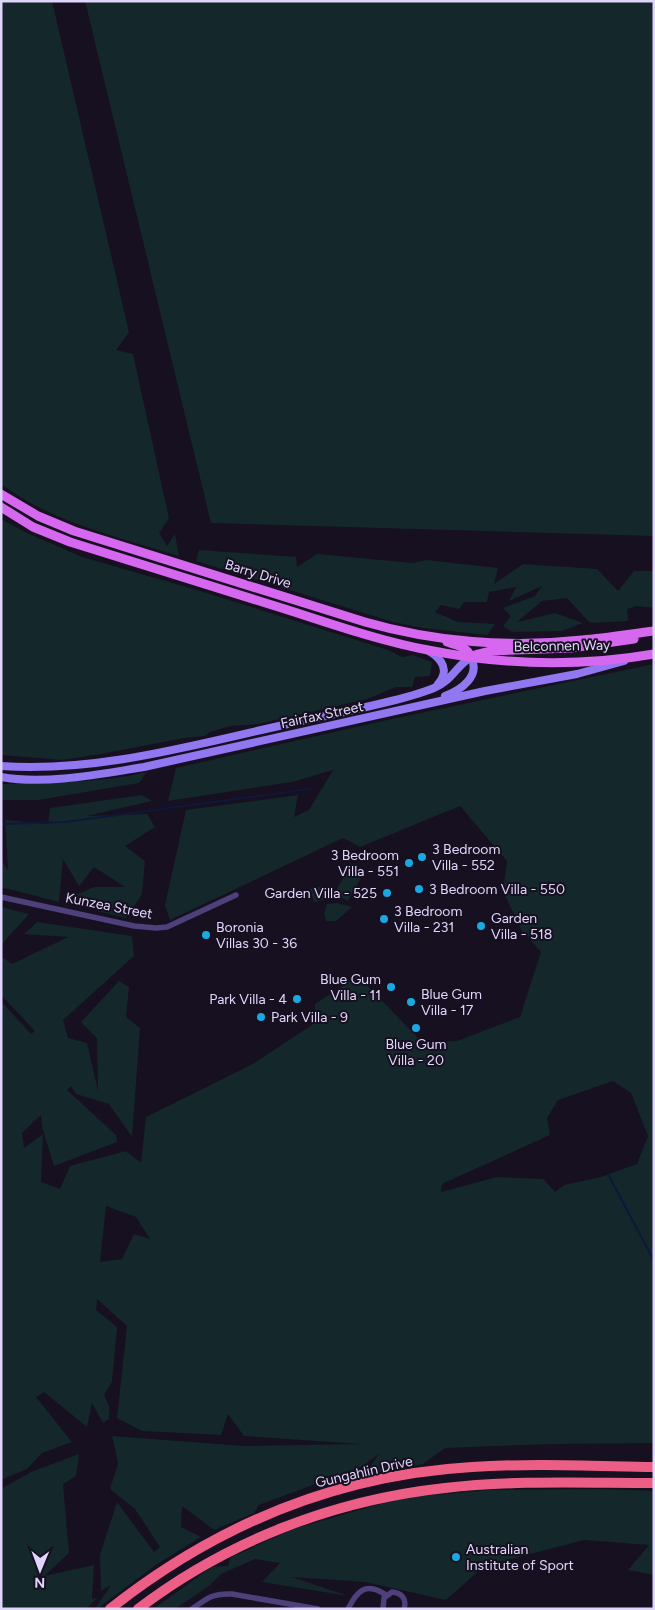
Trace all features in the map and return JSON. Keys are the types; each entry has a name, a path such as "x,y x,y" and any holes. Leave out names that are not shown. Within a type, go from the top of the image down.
{"highway":[{"name":"Gungahlin Drive","path":"110,1609 156,1574 208,1542 291,1505 350,1487 409,1474 471,1467 654,1467"},
{"path":"138,1609 162,1590 242,1546 298,1522 356,1504 417,1492 478,1485 654,1482"}],"main road":[{"name":"Barry Drive","path":"1,494 38,516 74,531 372,624 417,634 477,641 517,643"},
{"name":"Barry Drive","path":"1,507 33,527 70,542 343,627 427,650 471,657"},
{"name":"Belconnen Way","path":"517,643 581,640 654,631"},
{"path":"417,634 466,649 474,663 473,670 465,685 455,692 425,704"},
{"path":"471,657 490,651 571,648 614,643 654,635"},
{"path":"427,650 437,657 444,668 443,678 433,689"},
{"name":"Belconnen Way","path":"471,657 520,662 562,663 603,661 649,655"},
{"name":"Fairfax Street","path":"1,777 21,780 57,778 102,774 144,767 425,704 577,674 649,655"},
{"name":"Fairfax Street","path":"1,766 65,767 123,760 369,706 433,689 451,678 471,657"}],"street":[{"name":"Kunzea Street","path":"1,897 134,926 156,928 167,927 236,895"},
{"path":"348,1609 356,1594 362,1590 373,1589 386,1595"},
{"path":"384,1609 382,1602 386,1595 392,1592 401,1595 405,1603 404,1609"},
{"path":"192,1609 219,1593 318,1609"}],"green space":[{"path":"1,1 52,1 129,332 116,350 133,354 169,518 159,533 167,546 175,534 179,556 87,528 64,519 21,498 1,484"},
{"path":"85,1 654,1 654,536 211,523"},
{"path":"1,519 27,533 82,557 197,590 388,650 402,657 413,655 432,662 430,676 415,677 412,687 396,687 367,699 258,724 230,726 210,732 205,736 184,738 62,760 1,755"},
{"path":"199,550 296,557 297,567 317,554 413,563 426,560 498,568 494,584 523,564 597,569 618,591 634,571 654,571 654,608 637,606 627,609 628,621 590,623 567,598 542,601 517,622 555,613 583,623 562,631 512,632 503,626 511,616 503,608 535,596 542,586 509,601 516,587 489,592 487,602 464,602 459,609 441,605 435,612 458,622 495,624 487,635 423,628 393,622 196,561"},
{"path":"654,664 654,1443 445,1448 423,1464 364,1475 379,1454 361,1467 259,1505 254,1513 214,1530 182,1506 181,1527 201,1537 157,1564 95,1609 111,1585 101,1591 100,1555 117,1502 154,1552 160,1547 135,1509 110,1489 118,1463 112,1436 244,1446 361,1444 244,1436 228,1414 221,1435 142,1431 117,1418 127,1326 97,1299 96,1310 117,1327 112,1382 104,1395 109,1406 109,1419 103,1423 92,1403 87,1427 44,1392 36,1397 72,1442 42,1453 27,1469 1,1480 1,1001 31,1034 35,1031 1,995 1,956 12,964 68,937 24,934 37,922 132,936 134,956 63,1020 68,1038 87,1043 98,1091 97,1038 81,1022 119,981 129,987 126,1017 140,1028 132,1137 109,1104 76,1094 71,1086 67,1090 116,1135 117,1142 54,1166 42,1127 41,1115 22,1133 24,1148 43,1134 41,1182 60,1189 70,1166 126,1151 141,1163 146,1117 251,1065 315,1023 315,1004 358,976 422,1042 457,1041 520,1017 541,952 522,931 503,891 507,861 460,806 360,847 343,838 170,920 165,905 186,810 298,795 294,817 309,810 333,770 292,782 168,801 176,768 387,720","holes":["613,1081 631,1093 648,1136 637,1164 601,1177 564,1185 555,1192 543,1179 497,1177 441,1192 442,1184 550,1135 547,1118 558,1100","106,1206 136,1217 150,1239 134,1234 122,1259 100,1262"]},
{"path":"147,772 139,783 38,800 1,800 1,784 57,783 129,776"},
{"path":"142,795 152,801 87,816 147,814 155,827 125,846 145,861 142,894 126,918 97,911 104,903 85,906 67,894 78,894 94,887 125,887 94,867 79,886 63,859 59,902 1,887 1,860 8,870 5,820 48,824 50,808"},
{"path":"347,871 361,878 348,901 334,894"},
{"path":"322,886 326,899 314,902 310,889"},
{"path":"337,903 352,907 336,921 326,921 324,914 327,904"},
{"path":"1,907 29,914 1,945"},
{"path":"79,1454 76,1476 63,1484 69,1553 44,1576 94,1565 92,1599 97,1598 86,1609 1,1609 1,1489 31,1472"},
{"path":"601,1489 654,1491 654,1575 628,1570 649,1545 584,1540 481,1569 446,1600 365,1582 292,1577 348,1596 262,1582 280,1563 255,1559 221,1574 209,1586 175,1609 153,1609 212,1567 228,1566 230,1558 293,1529 401,1498 489,1490"}],"waterway":[{"path":"1,824 65,822 310,789"},
{"path":"609,1176 654,1261"}],"place":[{"name":"3 Bedroom Villa - 552","path":"422,857"},
{"name":"3 Bedroom Villa - 551","path":"409,863"},
{"name":"3 Bedroom Villa - 550","path":"419,889"},
{"name":"Garden Villa - 525","path":"387,893"},
{"name":"3 Bedroom Villa - 231","path":"384,919"},
{"name":"Garden Villa - 518","path":"481,926"},
{"name":"Boronia Villas 30 - 36","path":"206,935"},
{"name":"Blue Gum Villa - 11","path":"391,987"},
{"name":"Park Villa - 4","path":"297,999"},
{"name":"Blue Gum Villa - 17","path":"411,1002"},
{"name":"Park Villa - 9","path":"261,1017"},
{"name":"Blue Gum Villa - 20","path":"416,1028"},
{"name":"Australian Institute of Sport","path":"456,1557"}]}
